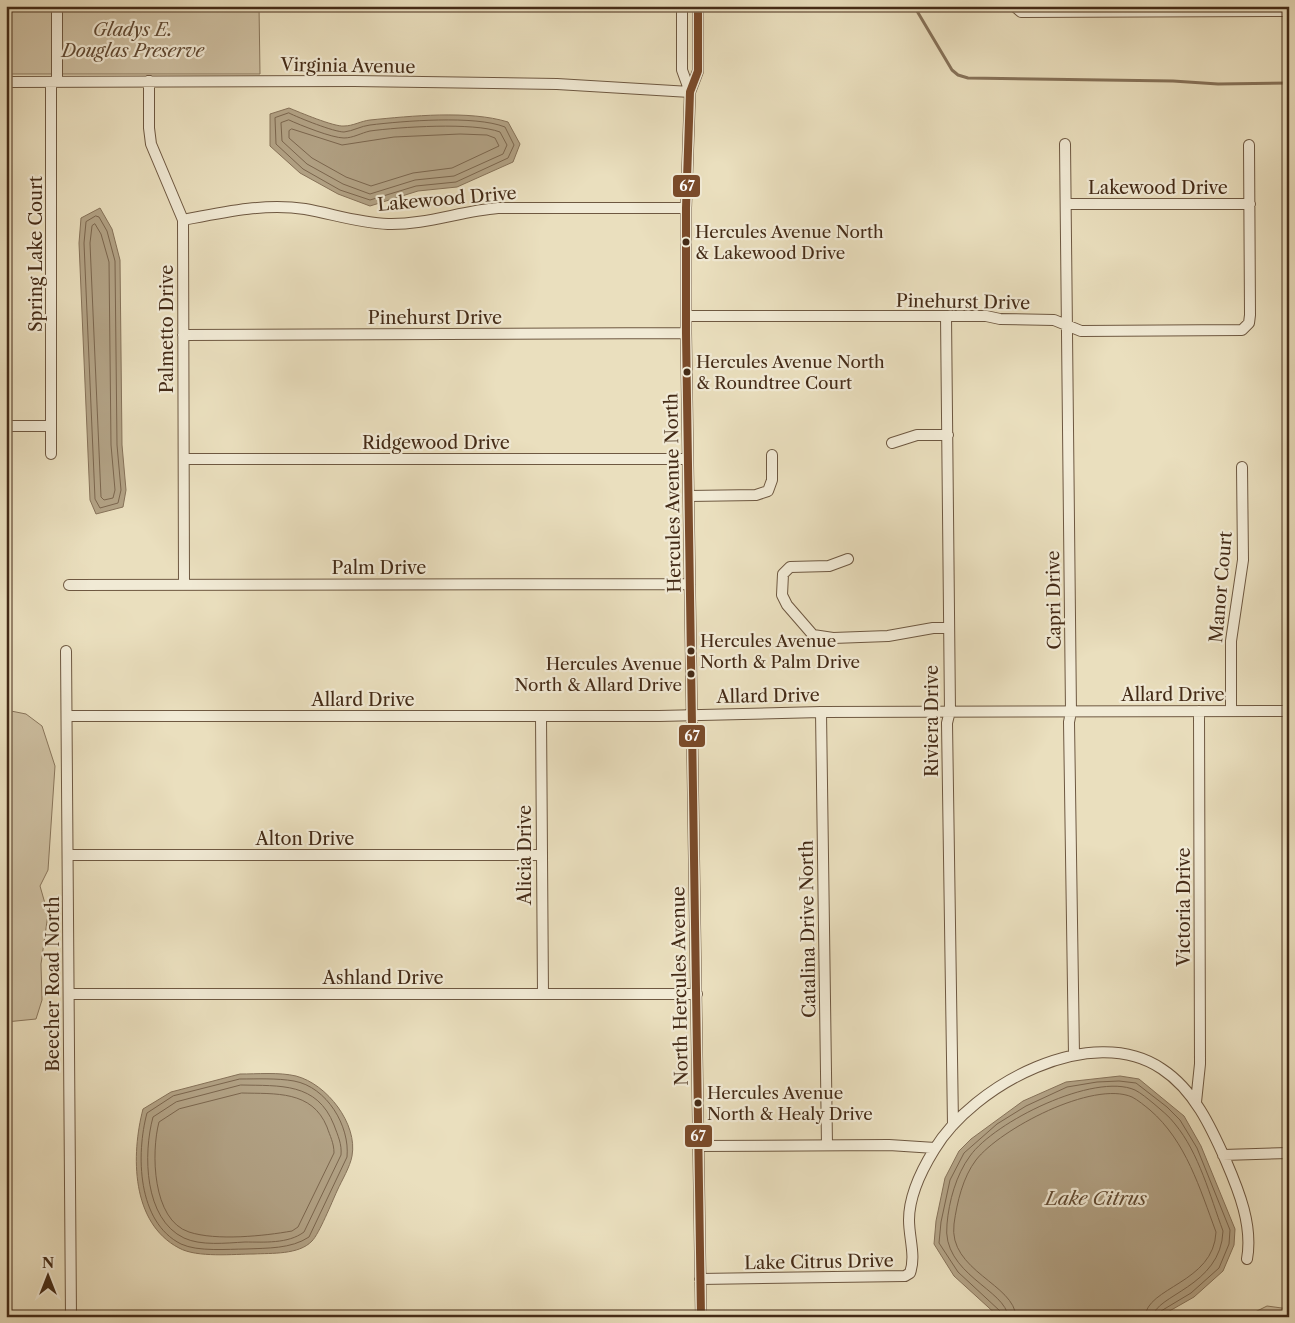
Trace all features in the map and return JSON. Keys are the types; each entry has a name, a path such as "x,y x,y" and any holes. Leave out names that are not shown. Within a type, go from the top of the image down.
{"street":[{"name":"Spring Lake Court","path":"51,454 54,82 57,6"},
{"path":"682,6 682,70 690,92"},
{"path":"690,92 698,71 698,6"},
{"path":"1014,6 1021,12 1125,9 1260,9 1289,11"},
{"name":"Virginia Avenue","path":"6,82 149,81 557,84 690,92"},
{"name":"Palmetto Drive","path":"149,81 151,144 184,220 184,584"},
{"name":"Hercules Avenue North","path":"690,92 686,208 686,333 692,714"},
{"name":"Capri Drive","path":"1065,144 1071,712 1069,722 1074,1055"},
{"path":"1249,145 1250,204"},
{"name":"Lakewood Drive","path":"1066,204 1250,204"},
{"name":"Pinehurst Drive","path":"686,316 986,316 1000,320 1054,320 1081,331 1236,331 1246,328 1250,315 1250,204"},
{"name":"Lakewood Drive","path":"184,220 246,208 305,210 389,224 422,221 475,210 490,209 686,208"},
{"name":"Riviera Drive","path":"946,316 950,711 947,723 953,1125"},
{"name":"Pinehurst Drive","path":"183,334 686,333"},
{"path":"6,426 51,426"},
{"path":"892,443 917,435 948,435"},
{"path":"689,496 756,495 768,491 772,480 772,455"},
{"name":"Ridgewood Drive","path":"184,460 688,459"},
{"name":"Manor Court","path":"1231,711 1231,642 1243,560 1242,467"},
{"path":"848,559 829,566 790,567 784,574 781,583 784,600 813,635 832,638 888,636 933,628 949,628"},
{"name":"Palm Drive","path":"68,584 690,584"},
{"name":"Beecher Road North","path":"66,651 71,1317"},
{"name":"Allard Drive","path":"67,716 541,716 950,711 1289,711"},
{"name":"Catalina Drive North","path":"821,712 827,1145"},
{"name":"Victoria Drive","path":"1196,1102 1200,1064 1199,712"},
{"name":"North Hercules Avenue","path":"692,714 701,1317"},
{"name":"Alicia Drive","path":"541,716 543,994"},
{"name":"Alton Drive","path":"68,855 542,855"},
{"name":"Ashland Drive","path":"69,994 697,994"},
{"name":"Lake Citrus Drive","path":"700,1279 904,1276 910,1273 913,1259 909,1219 914,1192 935,1148 953,1125 993,1090 1014,1077 1074,1055 1112,1053 1148,1061 1175,1079 1196,1102 1223,1155"},
{"path":"698,1146 827,1145 935,1148"},
{"path":"1247,1259 1249,1233 1245,1215 1223,1155 1289,1153"}],"green space":[{"name":"Gladys E. Douglas Preserve","path":"6,6 259,6 260,74 6,74"},
{"path":"6,710 26,714 42,726 55,766 48,870 40,886 48,914 41,964 42,1000 36,1019 6,1022"},
{"path":"1267,1306 1289,1309 1289,1317 1245,1317"}],"water":[{"path":"289,108 339,126 370,120 421,116 458,115 493,118 508,122 520,144 513,162 457,187 418,191 370,206 338,194 300,173 270,146 270,114"},
{"path":"100,208 112,229 120,260 122,445 126,490 123,507 96,514 90,500 79,243 81,218"},
{"path":"240,1074 289,1075 308,1080 329,1096 338,1107 350,1131 353,1144 348,1169 318,1232 312,1241 300,1249 268,1254 216,1255 187,1251 163,1237 151,1222 143,1205 136,1167 139,1127 143,1109 171,1092"},
{"name":"Lake Citrus","path":"1120,1076 1139,1079 1184,1116 1201,1146 1235,1229 1234,1245 1223,1271 1194,1297 1159,1317 999,1317 954,1276 934,1244 936,1221 945,1178 959,1151 971,1139 1023,1101 1066,1082"}],"waterway":[{"path":"914,6 952,70 958,75 968,78 1173,81 1218,84 1289,83"}],"transit line":[{"name":"67","path":"698,6 698,71 690,92 686,208 686,333 701,1317"}],"place":[{"name":"Hercules Avenue North & Lakewood Drive","path":"686,242"},
{"name":"Hercules Avenue North & Roundtree Court","path":"687,372"},
{"name":"Hercules Avenue North & Palm Drive","path":"691,651"},
{"name":"Hercules Avenue North & Allard Drive","path":"691,674"},
{"name":"Hercules Avenue North & Healy Drive","path":"698,1103"}]}
